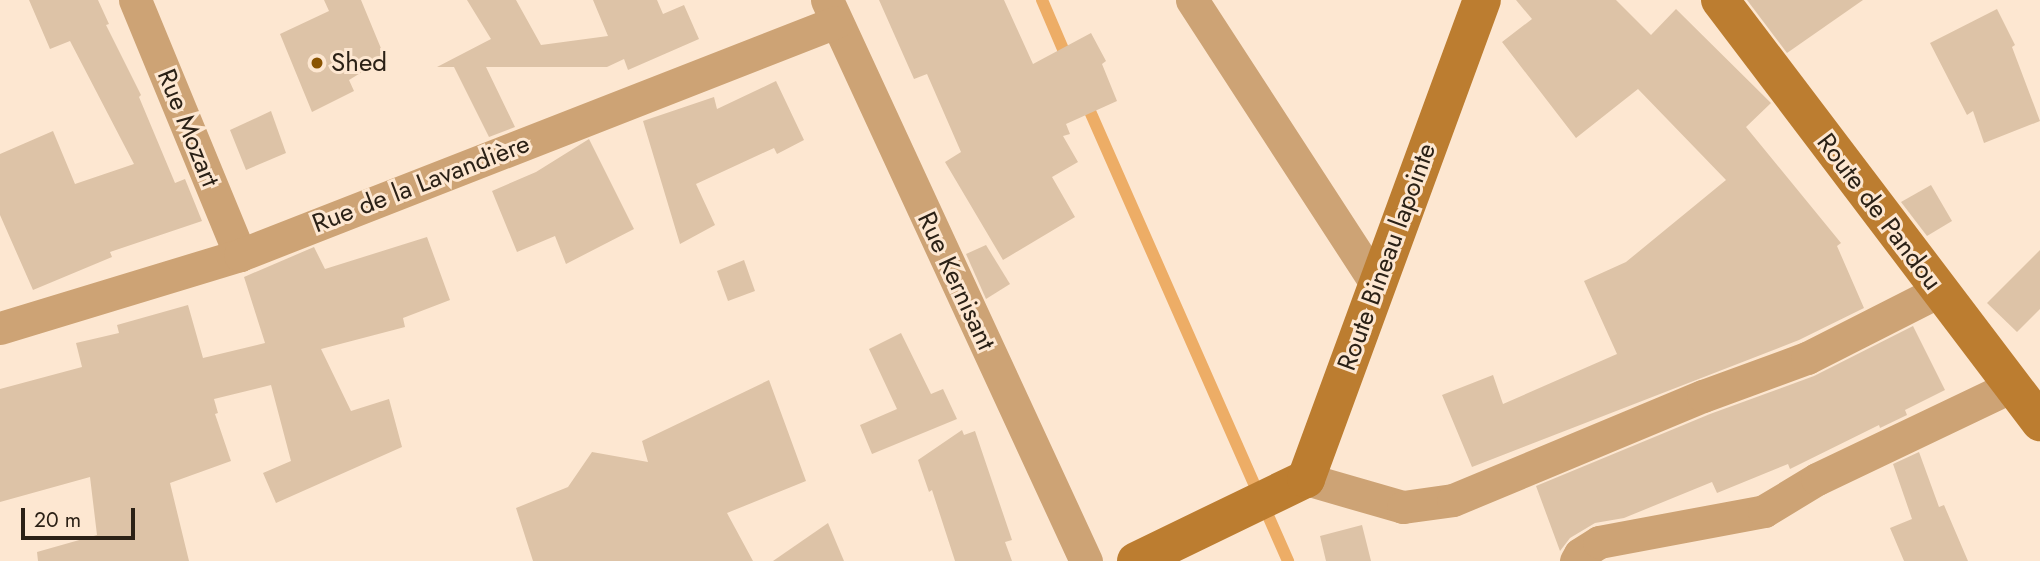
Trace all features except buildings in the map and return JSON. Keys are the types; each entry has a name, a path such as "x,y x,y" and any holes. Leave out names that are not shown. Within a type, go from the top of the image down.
{"street":[{"name":"Rue Mozart","path":"135,0 240,255"},
{"path":"1192,0 1376,283"},
{"name":"Route Bineau lapointe","path":"1306,479 1482,0"},
{"name":"Route de Pandou","path":"1720,0 2040,422"},
{"name":"Rue de la Lavandière","path":"0,328 240,255 832,11"},
{"name":"Rue Kernisant","path":"832,11 1086,561"},
{"path":"1136,561 1306,479 1403,507 1453,500 1703,396 1807,358 1939,291"},
{"path":"1576,561 1580,554 1598,542 1764,511 1817,479 2012,386"}],"waterway":[{"path":"1042,0 1068,61"},
{"path":"1085,100 1288,561"}],"place":[{"name":"Shed","path":"317,63"}]}
